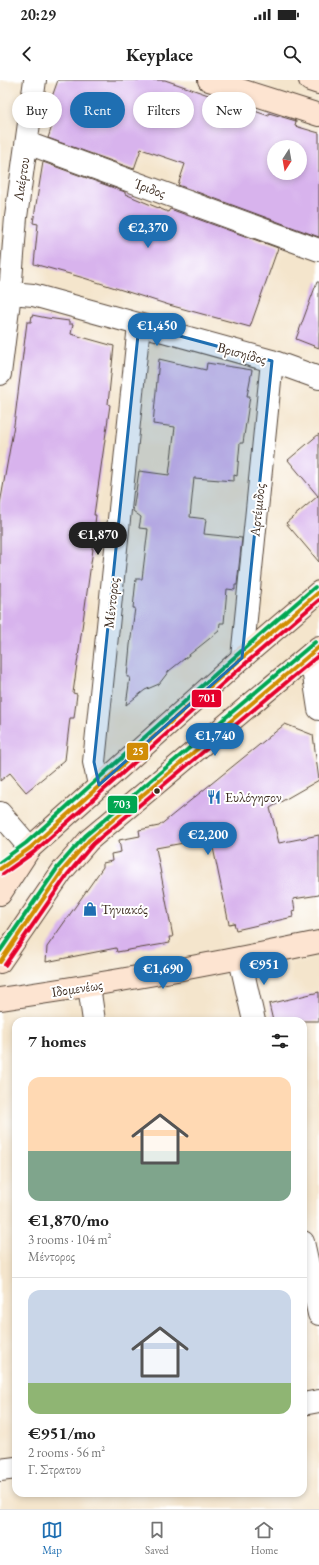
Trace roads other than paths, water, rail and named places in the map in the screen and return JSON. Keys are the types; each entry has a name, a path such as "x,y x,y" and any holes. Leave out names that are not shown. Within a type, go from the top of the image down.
{"main road":[{"path":"208,80 319,115"},
{"path":"310,80 319,83"},
{"path":"0,869 30,848 242,658 319,592"},
{"path":"0,962 63,870 89,840 316,650"},
{"path":"0,894 30,848"},
{"name":"Ιδομενέως","path":"0,999 89,986 240,959 319,942"}],"street":[{"name":"Λαέρτου","path":"0,374 8,214 27,143 35,80"},
{"name":"Ίριδος","path":"27,143 319,250"},
{"name":"Βρισηίδος","path":"5,292 33,295 272,361 319,378"},
{"name":"Μέντορος","path":"99,785 94,762 139,325"},
{"name":"Αρτέμιδος","path":"242,658 272,361"},
{"path":"316,650 312,669 319,708"},
{"path":"0,813 30,848"},
{"path":"240,959 253,1017"},
{"path":"89,986 93,1017"},
{"path":"307,1260 319,1314"},
{"path":"307,1403 319,1401"},
{"path":"0,1470 12,1468"}],"place":[{"name":"Ευλόγησον","path":"214,797"},
{"name":"Τηνιακός","path":"90,909"}]}
